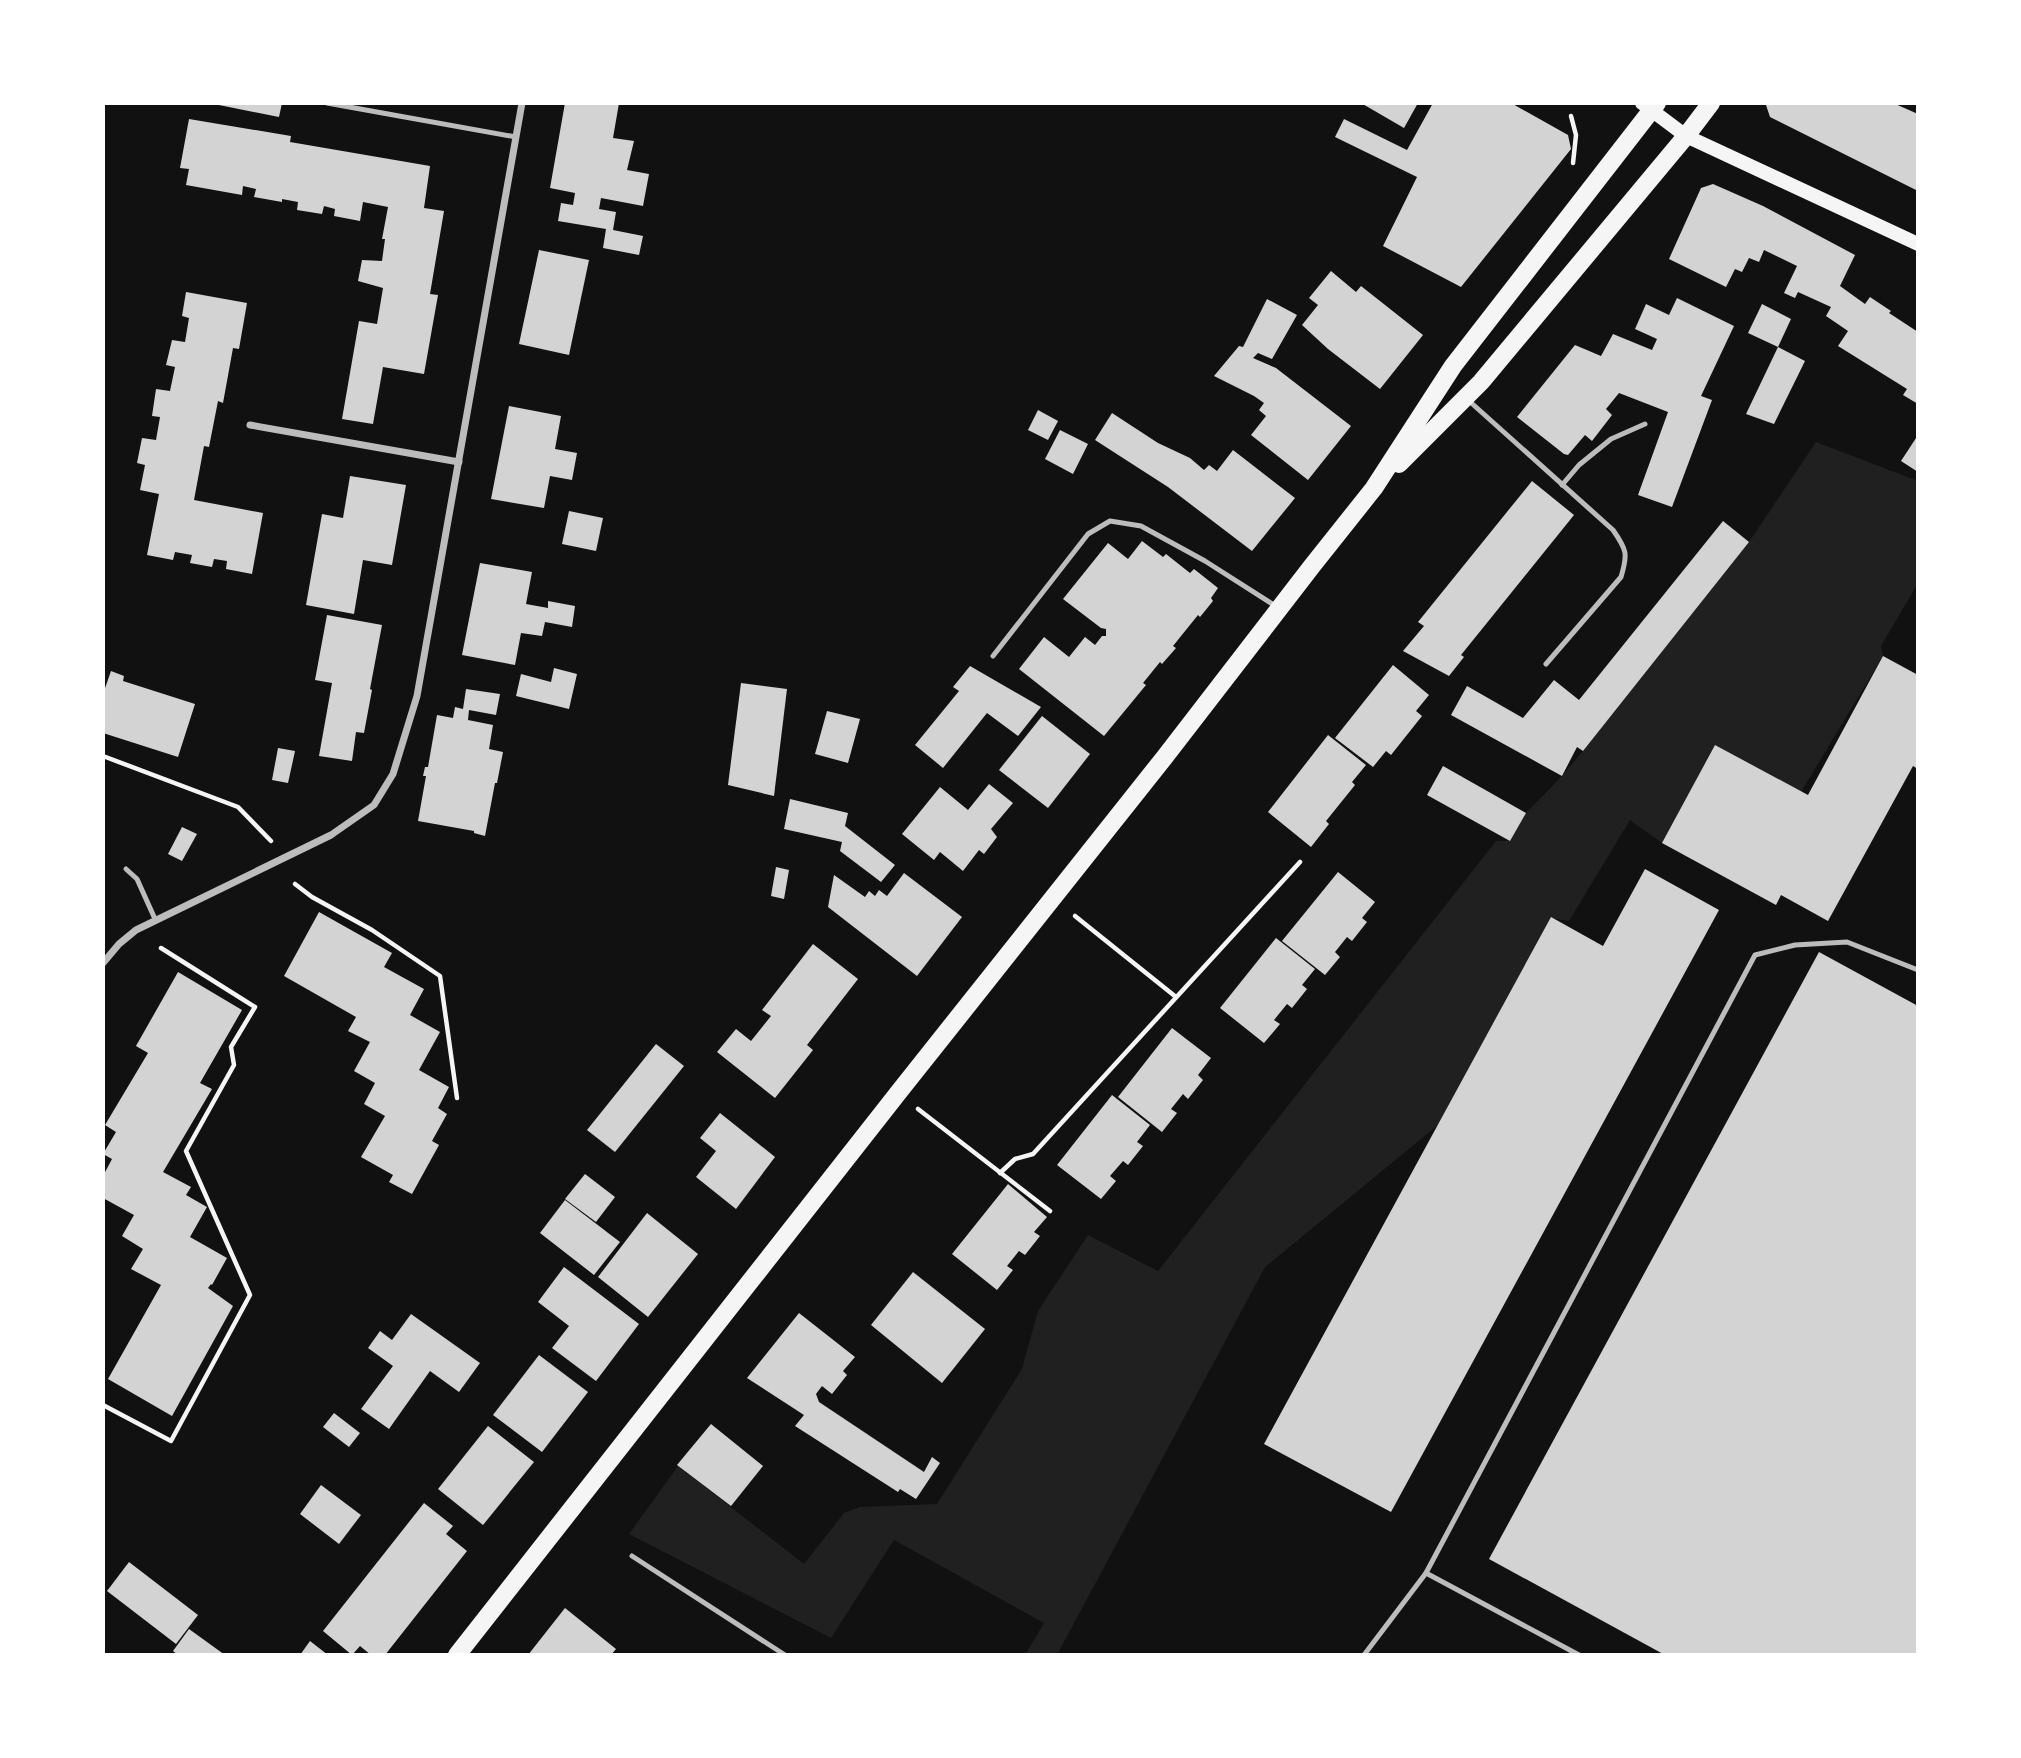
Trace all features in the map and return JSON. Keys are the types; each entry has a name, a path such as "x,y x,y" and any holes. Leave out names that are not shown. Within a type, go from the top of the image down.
{"main road":[{"path":"1374,488 1481,382 1711,103"},
{"path":"457,1655 1374,488 1453,366 1650,105 1686,136 1918,244"}],"street":[{"path":"103,962 118,944 155,919 331,835 374,805 393,774 417,696 522,103"},
{"path":"250,425 458,462"}],"lane":[{"path":"327,103 516,137"},
{"path":"1465,398 1613,530 1626,549 1626,560 1620,577 1546,664"},
{"path":"1562,485 1578,465 1611,439 1645,424"},
{"path":"993,656 1088,534 1110,521 1141,526 1205,561 1279,608"},
{"path":"126,869 137,879 155,919"},
{"path":"1364,1655 1426,1573 1755,955 1795,945 1847,942 1918,970"},
{"path":"632,1556 785,1655"},
{"path":"1426,1573 1579,1655"}],"path":[{"path":"1571,116 1576,135 1573,167"},
{"path":"103,756 239,807 269,838 282,860"},
{"path":"1000,1173 1015,1159 1033,1154 1300,862"},
{"path":"295,884 312,897 372,930 440,976 457,1098"},
{"path":"1073,914 1176,998"},
{"path":"103,1405 171,1441 250,1295 186,1150 234,1065 231,1047 255,1007 161,948"},
{"path":"898,1093 1050,1211"}],"shaded area":[{"path":"1816,442 1918,481 1918,583 1881,646 1883,656 1801,792 1715,745 1662,843 1630,820 1569,921 1551,918 1438,1125 1265,1267 1057,1655 1025,1655 1044,1623 894,1540 831,1638 629,1534 678,1466 804,1564 844,1513 860,1507 937,1504 1022,1369 1038,1311 1088,1235 1158,1271 1496,841 1510,841 1526,813 1583,751 1749,542"}],"building":[{"path":"209,103 282,103 279,117"},
{"path":"565,103 619,103 613,138 634,141 627,170 649,174 643,206 601,198 599,209 616,212 613,230 643,236 639,255 603,248 606,229 558,221 561,203 573,205 575,193 550,188"},
{"path":"1361,103 1418,103 1404,128"},
{"path":"1433,103 1511,103 1568,135 1571,149 1461,287 1383,246 1417,177 1335,137 1344,119 1407,150"},
{"path":"1893,103 1918,114 1918,191 1770,117 1766,105"},
{"path":"189,119 291,136 290,142 430,166 424,208 444,211 430,294 438,295 424,374 383,367 373,424 342,419 359,321 377,324 383,288 358,281 362,260 382,261 385,239 382,239 388,207 363,202 360,221 334,216 335,209 324,206 322,214 297,210 298,202 254,197 256,189 243,186 242,195 186,185 189,169 180,168"},
{"path":"1713,184 1763,206 1855,255 1840,286 1865,304 1870,297 1918,332 1918,404 1903,395 1907,389 1838,346 1848,331 1826,316 1831,307 1798,292 1795,298 1784,293 1797,266 1764,250 1759,262 1749,258 1742,272 1735,269 1726,287 1669,259 1701,188"},
{"path":"539,250 589,260 569,355 519,344"},
{"path":"1331,271 1356,292 1361,286 1423,335 1380,389 1302,325 1318,305 1309,298"},
{"path":"186,292 247,303 239,349 233,348 223,403 218,401 209,447 204,446 194,500 263,513 252,574 226,569 227,561 214,559 212,567 190,563 192,555 175,552 173,560 147,555 159,494 140,490 145,465 137,463 142,438 156,440 160,417 152,416 156,389 170,391 175,367 166,365 172,340 185,342 189,318 182,316"},
{"path":"1677,298 1734,326 1701,396 1712,400 1672,507 1638,495 1668,412 1619,393 1606,409 1612,415 1592,441 1585,435 1568,455 1517,417 1575,345 1601,356 1613,334 1652,350 1657,339 1635,329 1646,304 1669,315"},
{"path":"1267,299 1297,315 1272,359 1258,353 1253,358 1276,368 1351,426 1308,480 1251,435 1266,416 1259,410 1264,403 1214,376 1239,346 1243,347"},
{"path":"1762,304 1791,319 1778,347 1748,333"},
{"path":"1778,347 1805,361 1774,424 1746,414"},
{"path":"509,406 561,416 555,449 577,453 572,480 550,476 544,508 491,499"},
{"path":"1038,410 1058,421 1048,440 1028,430"},
{"path":"1112,413 1158,443 1190,458 1204,470 1209,465 1217,471 1233,450 1295,498 1252,551 1168,487 1095,440"},
{"path":"1060,430 1088,444 1073,474 1045,459"},
{"path":"1918,435 1918,472 1901,461"},
{"path":"350,476 406,485 392,565 363,560 354,614 306,605 322,514 343,518"},
{"path":"1532,481 1574,515 1461,655 1464,657 1449,676 1403,651 1424,626 1418,622"},
{"path":"569,511 603,518 596,551 562,544"},
{"path":"1723,521 1749,542 1583,751 1577,747 1562,776 1451,715 1467,686 1523,718 1554,680 1579,700"},
{"path":"1142,541 1163,557 1166,554 1190,573 1194,569 1218,588 1211,598 1213,601 1173,646 1176,648 1143,683 1146,685 1104,736 1019,669 1044,637 1069,657 1085,637 1095,645 1102,636 1106,636 1106,629 1063,599 1108,543 1128,559"},
{"path":"480,563 532,572 526,604 548,608 548,601 575,606 572,627 545,622 542,636 521,633 515,665 462,655"},
{"path":"327,615 382,625 364,733 356,732 352,761 319,756 332,683 315,680"},
{"path":"1883,656 1918,675 1918,769 1913,766 1828,921 1781,895 1776,905 1662,843 1715,745 1808,795"},
{"path":"1393,665 1429,695 1416,711 1422,716 1391,755 1386,751 1373,767 1335,738"},
{"path":"970,666 1041,707 1018,736 987,713 943,768 915,745 959,691 953,687"},
{"path":"554,668 577,674 569,709 516,696 521,674 551,682"},
{"path":"111,671 124,676 123,681 195,704 178,757 103,733 103,694"},
{"path":"741,683 787,689 774,796 728,785"},
{"path":"466,689 500,694 496,715 469,710 468,720 493,725 489,749 503,752 485,836 474,831 418,821 426,776 423,776 425,767 428,767 437,715 453,718 455,707 463,709"},
{"path":"827,711 860,719 848,763 815,754"},
{"path":"1042,716 1090,754 1048,808 999,770"},
{"path":"1328,735 1366,765 1352,782 1355,785 1326,821 1329,824 1311,847 1268,812"},
{"path":"278,748 295,751 288,783 272,780"},
{"path":"1443,766 1526,813 1510,841 1427,795"},
{"path":"989,784 1013,803 991,829 997,837 984,854 979,850 963,871 940,852 934,860 902,834 940,787 968,810"},
{"path":"790,799 848,813 845,826 895,865 881,882 840,851 842,842 784,829"},
{"path":"182,827 197,834 182,861 168,854"},
{"path":"776,867 789,870 784,899 771,896"},
{"path":"1645,869 1719,910 1391,1512 1264,1444 1551,917 1603,946"},
{"path":"1338,872 1375,902 1362,918 1367,922 1352,941 1347,937 1335,952 1340,957 1325,975 1282,941"},
{"path":"904,873 962,917 917,976 828,907 834,875 865,897 869,891 875,896 879,890 887,896"},
{"path":"319,912 392,953 384,967 424,989 410,1015 440,1032 419,1070 449,1087 438,1108 447,1114 432,1141 439,1145 412,1194 389,1182 393,1175 361,1157 385,1116 364,1104 375,1083 354,1071 370,1042 348,1031 356,1017 284,976"},
{"path":"1276,938 1315,969 1302,985 1307,989 1292,1008 1287,1004 1274,1020 1280,1024 1264,1043 1220,1008"},
{"path":"813,944 858,979 807,1045 813,1050 775,1098 717,1052 736,1029 751,1041 771,1016 762,1010"},
{"path":"1819,952 1918,1006 1918,1655 1665,1655 1489,1559"},
{"path":"178,972 242,1010 200,1083 212,1089 163,1172 191,1187 186,1195 207,1207 190,1237 227,1258 208,1288 233,1306 172,1416 108,1379 161,1285 131,1269 143,1249 122,1236 134,1215 103,1198 103,1176 112,1159 103,1154 116,1132 105,1125 148,1053 136,1046"},
{"path":"1172,1028 1211,1058 1198,1075 1203,1080 1188,1099 1183,1094 1171,1109 1177,1113 1162,1132 1118,1097"},
{"path":"656,1044 684,1066 615,1152 587,1130"},
{"path":"1112,1095 1150,1125 1137,1142 1143,1146 1128,1165 1123,1161 1110,1176 1116,1181 1101,1199 1057,1165"},
{"path":"720,1113 775,1157 736,1209 696,1177 716,1151 700,1138"},
{"path":"585,1174 615,1197 596,1222 565,1199"},
{"path":"1008,1184 1047,1217 1034,1232 1040,1236 1025,1255 1019,1251 1007,1266 1013,1270 997,1290 952,1254"},
{"path":"565,1200 620,1242 594,1275 540,1233"},
{"path":"647,1213 698,1254 648,1317 598,1277"},
{"path":"564,1267 639,1324 596,1381 552,1348 569,1326 538,1302"},
{"path":"913,1272 985,1329 942,1383 871,1325"},
{"path":"799,1313 855,1357 843,1371 847,1375 832,1394 822,1386 816,1394 819,1402 924,1472 932,1457 940,1463 916,1499 900,1489 898,1492 795,1426 804,1415 747,1378"},
{"path":"411,1314 480,1363 459,1392 430,1371 389,1429 361,1409 393,1366 368,1348 380,1331 392,1340"},
{"path":"539,1355 588,1392 542,1452 493,1415"},
{"path":"334,1413 360,1433 349,1447 323,1427"},
{"path":"711,1424 763,1466 731,1506 677,1465"},
{"path":"488,1426 534,1462 483,1525 438,1489"},
{"path":"321,1485 361,1515 339,1544 300,1514"},
{"path":"424,1503 453,1526 446,1534 467,1551 385,1655 371,1655 360,1646 352,1655 323,1631"},
{"path":"129,1562 198,1615 176,1644 107,1591"},
{"path":"565,1608 616,1649 611,1655 528,1655"},
{"path":"189,1629 225,1655 178,1655 173,1651"},
{"path":"310,1641 328,1655 300,1655"}]}
